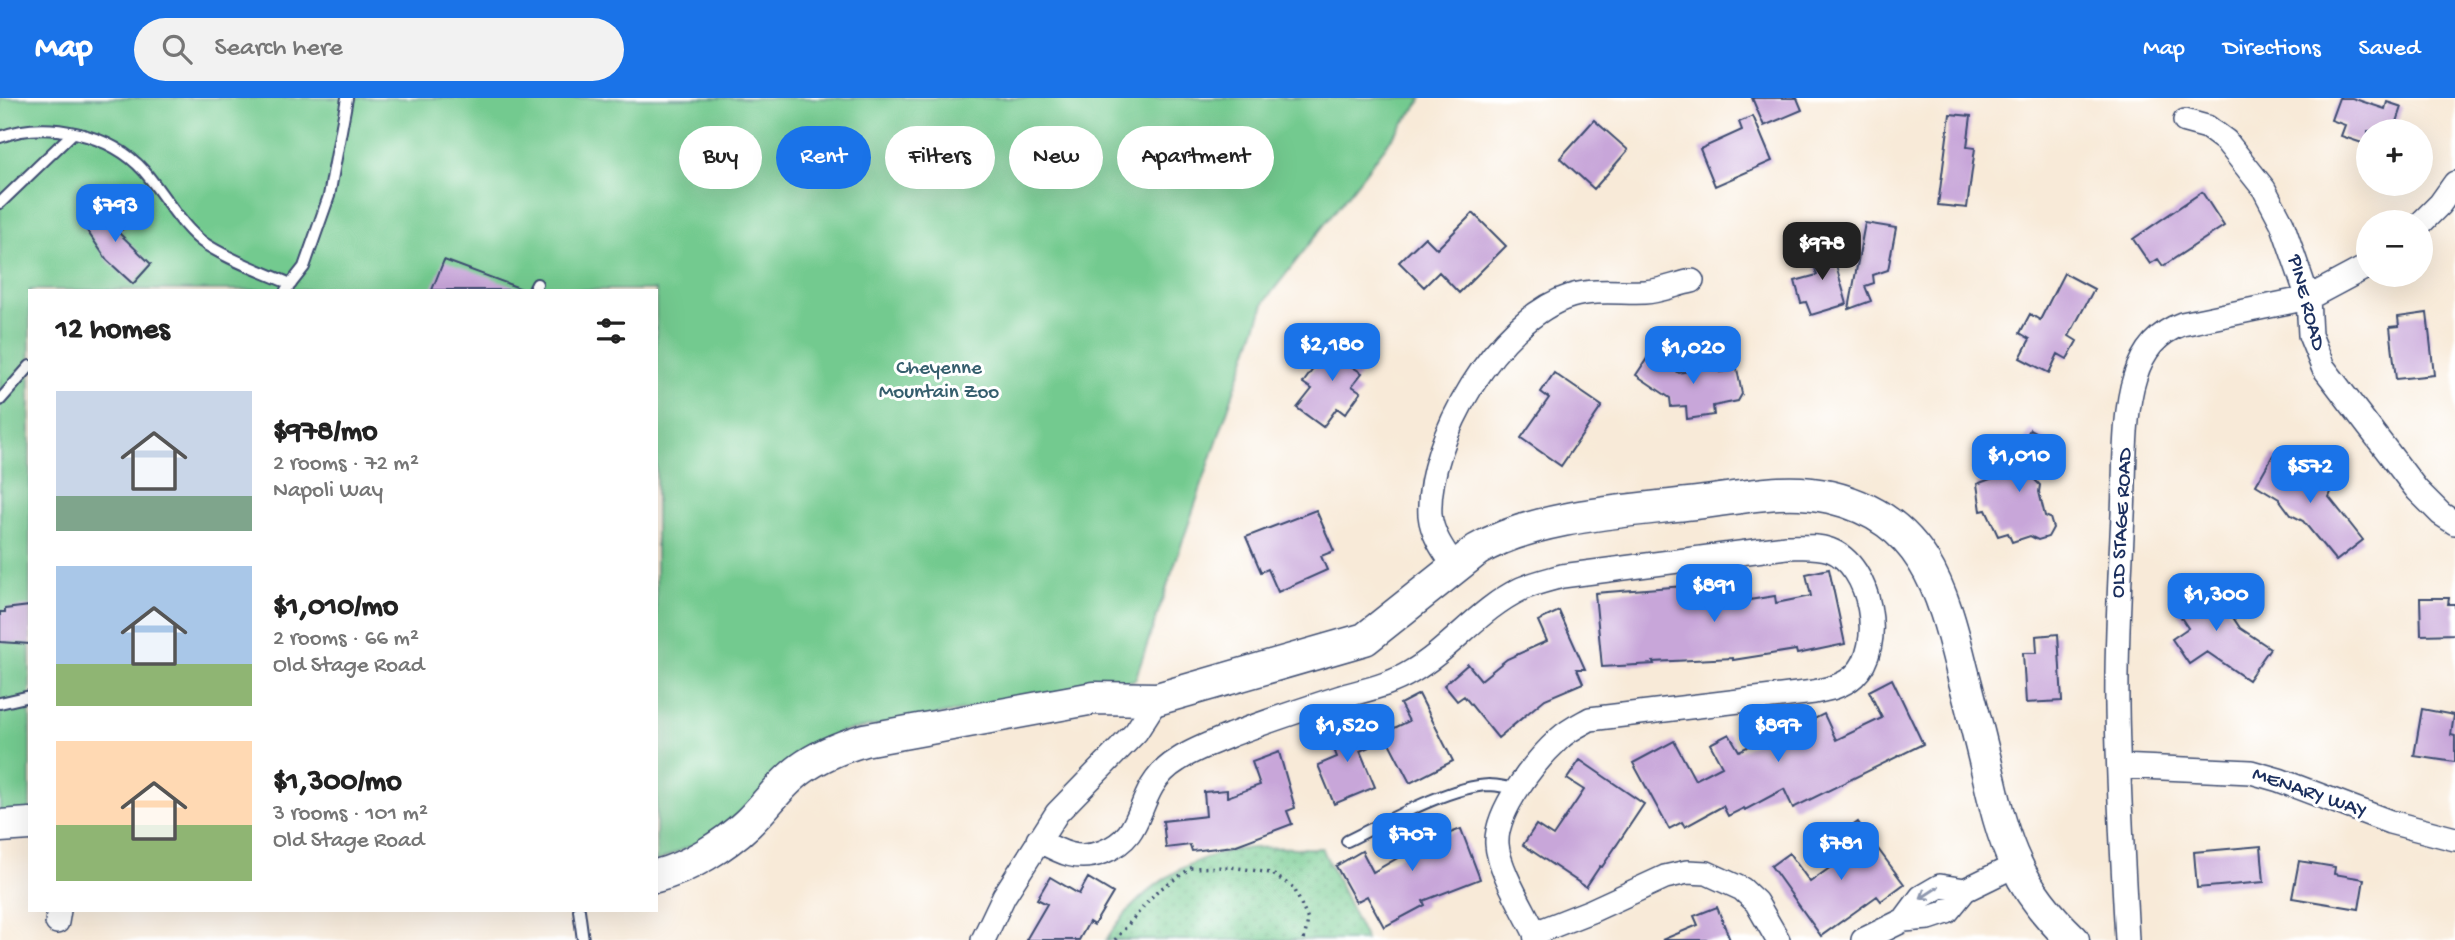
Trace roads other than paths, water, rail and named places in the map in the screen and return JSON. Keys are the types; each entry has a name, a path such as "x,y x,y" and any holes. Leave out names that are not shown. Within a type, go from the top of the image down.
{"street":[{"name":"PINE ROAD","path":"2185,121 2207,127 2226,141 2264,189 2282,223 2308,298 2310,335 2323,367 2417,490 2441,514 2455,523"},
{"path":"2433,211 2455,183"},
{"name":"OLD STAGE ROAD","path":"2127,940 2119,765 2118,608 2127,432 2135,378 2153,342 2167,329 2308,298 2356,273"},
{"path":"1455,567 1433,532 1430,515 1431,487 1438,455 1451,422 1490,359 1534,316 1571,296 1649,292 1692,281"},
{"path":"658,876 670,873 720,847 748,823 799,770 844,746 863,740 1094,698 1157,699 1366,639 1455,567 1497,539 1524,529 1623,512 1767,494 1800,493 1854,504 1878,516 1898,530 1926,564 1949,614 1997,808 2016,865 2037,900 2073,940"},
{"path":"1038,839 1067,855 1085,857 1103,852 1120,842 1135,827 1152,786 1178,760 1281,715 1388,683 1410,673 1432,659 1499,603 1539,582 1562,576 1786,547 1811,547 1830,550 1847,561 1858,574 1872,627 1864,663 1854,677 1836,688 1814,692 1590,719 1557,740 1517,789 1504,811 1496,844 1500,862 1535,937 1665,877 1687,872 1707,873 1742,889 1756,902 1779,940"},
{"path":"983,940 1004,897 1038,839 1057,813 1136,732 1157,699"},
{"name":"MENARY WAY","path":"2119,765 2251,772 2390,822 2455,839"},
{"path":"0,826 28,824"},
{"path":"1863,940 1904,920 1921,897 1940,886 1965,890 2016,865"}],"lane":[{"path":"0,136 12,132 61,130 111,145 143,169 178,216 206,245 288,287 303,267 330,196 347,98"},
{"path":"0,202 74,133"},
{"path":"0,400 28,368"},
{"path":"0,703 28,696"},
{"path":"1347,841 1411,809 1468,788 1490,785 1517,789"},
{"path":"579,912 583,940"}],"park label":[{"name":"Cheyenne Mountain Zoo","path":"939,381"}]}
